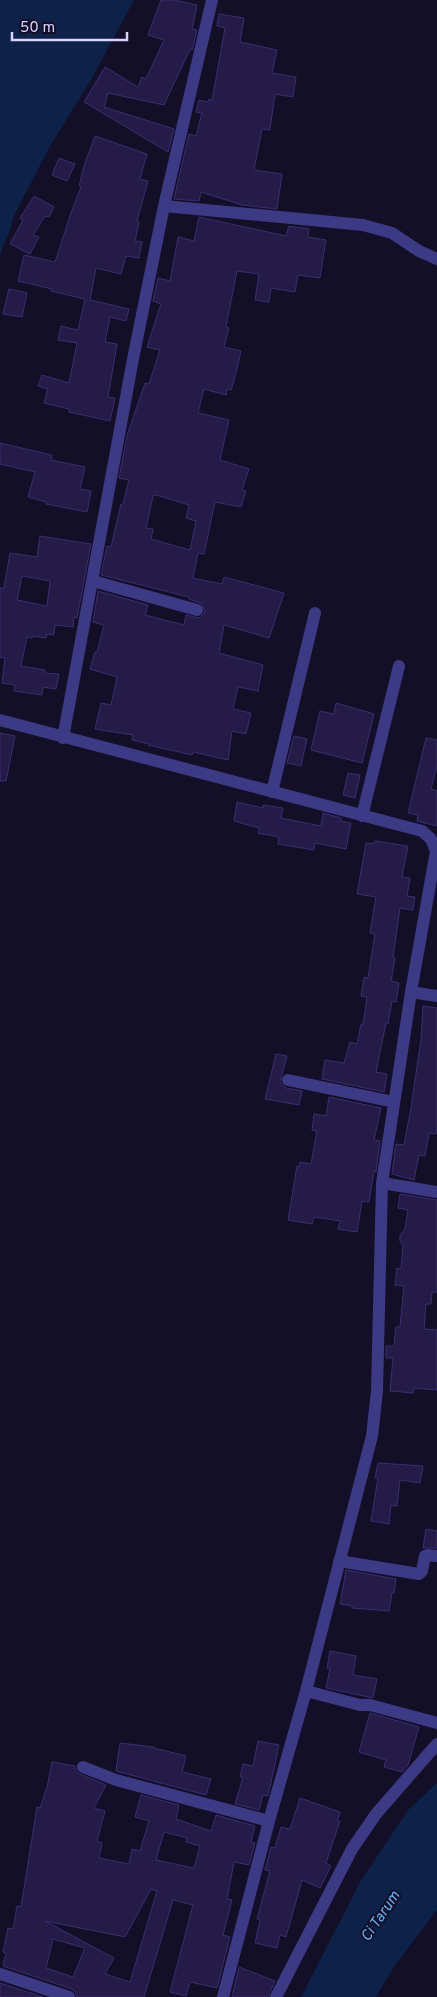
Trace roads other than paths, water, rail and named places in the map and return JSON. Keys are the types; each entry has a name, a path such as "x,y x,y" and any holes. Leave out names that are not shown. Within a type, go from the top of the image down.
{"street":[{"path":"63,738 133,359 164,206 212,0"},
{"path":"164,206 363,225 392,233 419,251 437,259"},
{"path":"93,581 197,610"},
{"path":"272,792 315,613"},
{"path":"362,816 399,666"},
{"path":"0,720 422,831 437,849 411,992 382,1183 377,1383 372,1436 306,1691 269,1821 223,1997"},
{"path":"411,992 437,996"},
{"path":"288,1080 394,1102"},
{"path":"382,1183 437,1192"},
{"path":"339,1561 419,1574 422,1571 425,1556 428,1554 437,1556"},
{"path":"306,1691 360,1705 370,1705 437,1723"},
{"path":"276,1997 352,1849 376,1814 437,1744"},
{"path":"83,1766 116,1780 269,1821"},
{"path":"0,1974 69,1997"}],"water":[{"path":"0,0 134,0 91,80 50,146 13,218 0,257"},
{"name":"Ci Tarum","path":"437,1783 437,1910 393,1968 376,1997 301,1997 360,1882 408,1810"}]}
